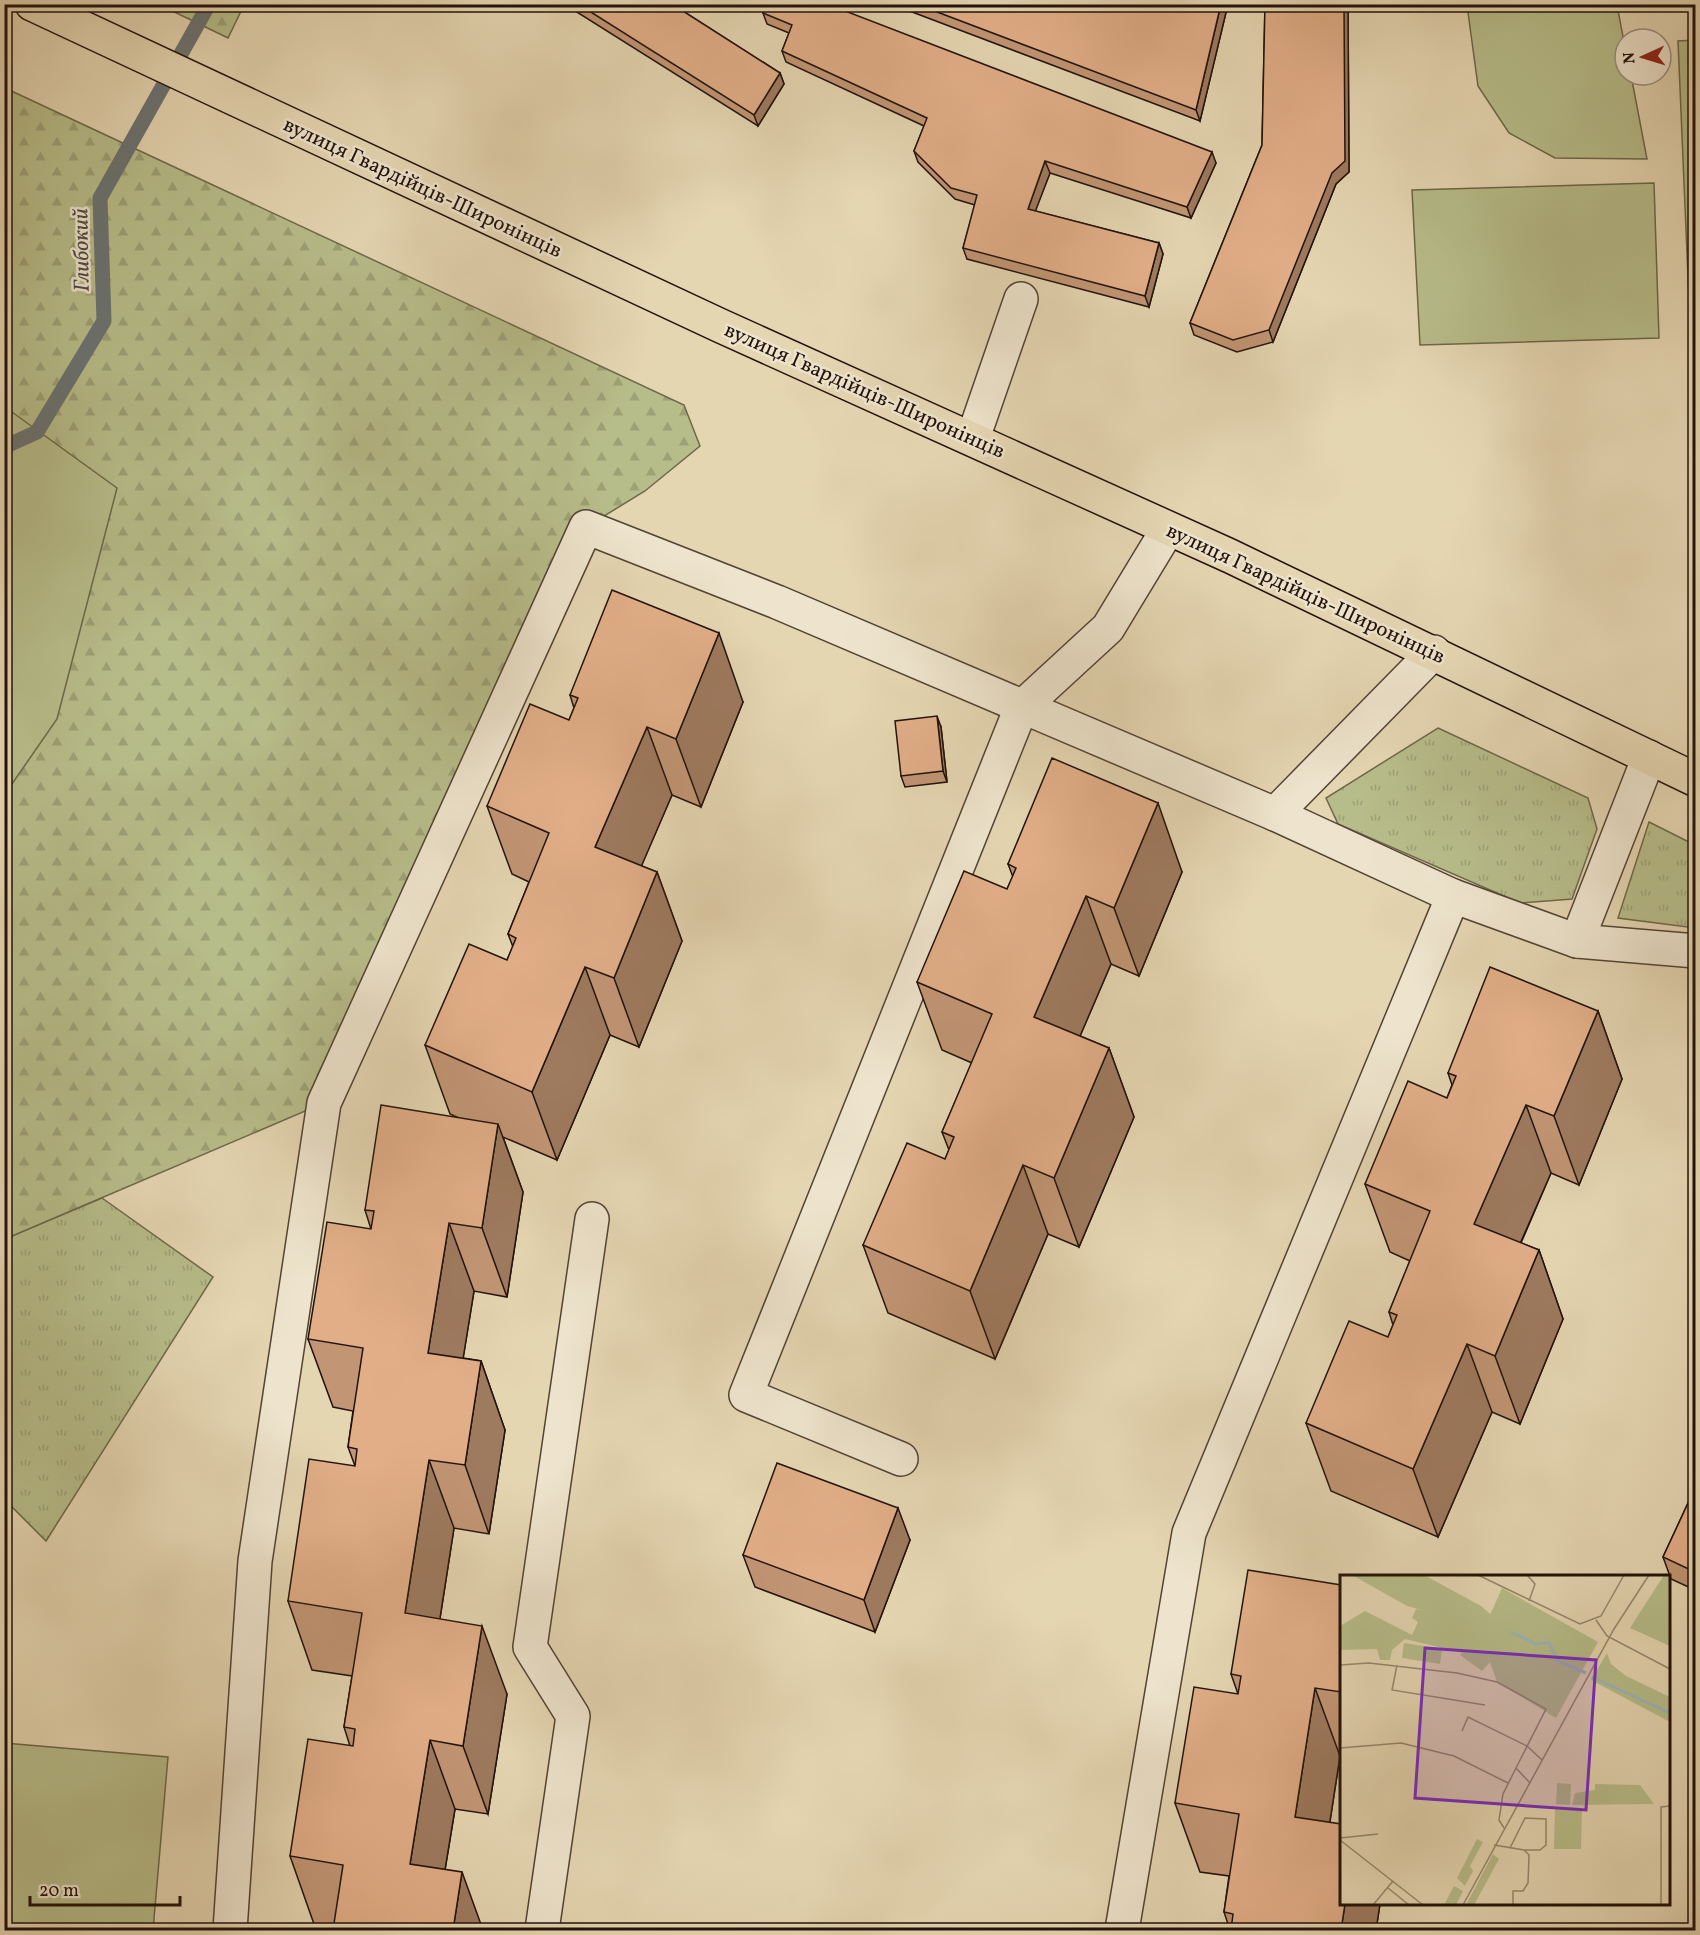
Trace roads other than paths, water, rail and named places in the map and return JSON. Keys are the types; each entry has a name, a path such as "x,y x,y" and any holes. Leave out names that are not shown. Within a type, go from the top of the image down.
{"main road":[{"name":"вулиця Гвардійців-Широнінців","path":"32,4 721,326 973,438 1434,652 1695,780"}],"lane":[{"path":"973,438 1021,298"},
{"path":"230,1930 255,1560 324,1103 586,527 777,602 1021,708 1275,814 1453,896 1577,941 1695,951"},
{"path":"901,1459 746,1395 1021,708 1108,628 1168,529"},
{"path":"1275,814 1434,652"},
{"path":"1577,941 1649,757"},
{"path":"1122,1930 1189,1533 1453,896"},
{"path":"542,1930 573,1716 530,1647 592,1219"}],"waterway":[{"name":"Глибокий","path":"4,447 37,432 104,321 100,198 209,4"}]}
